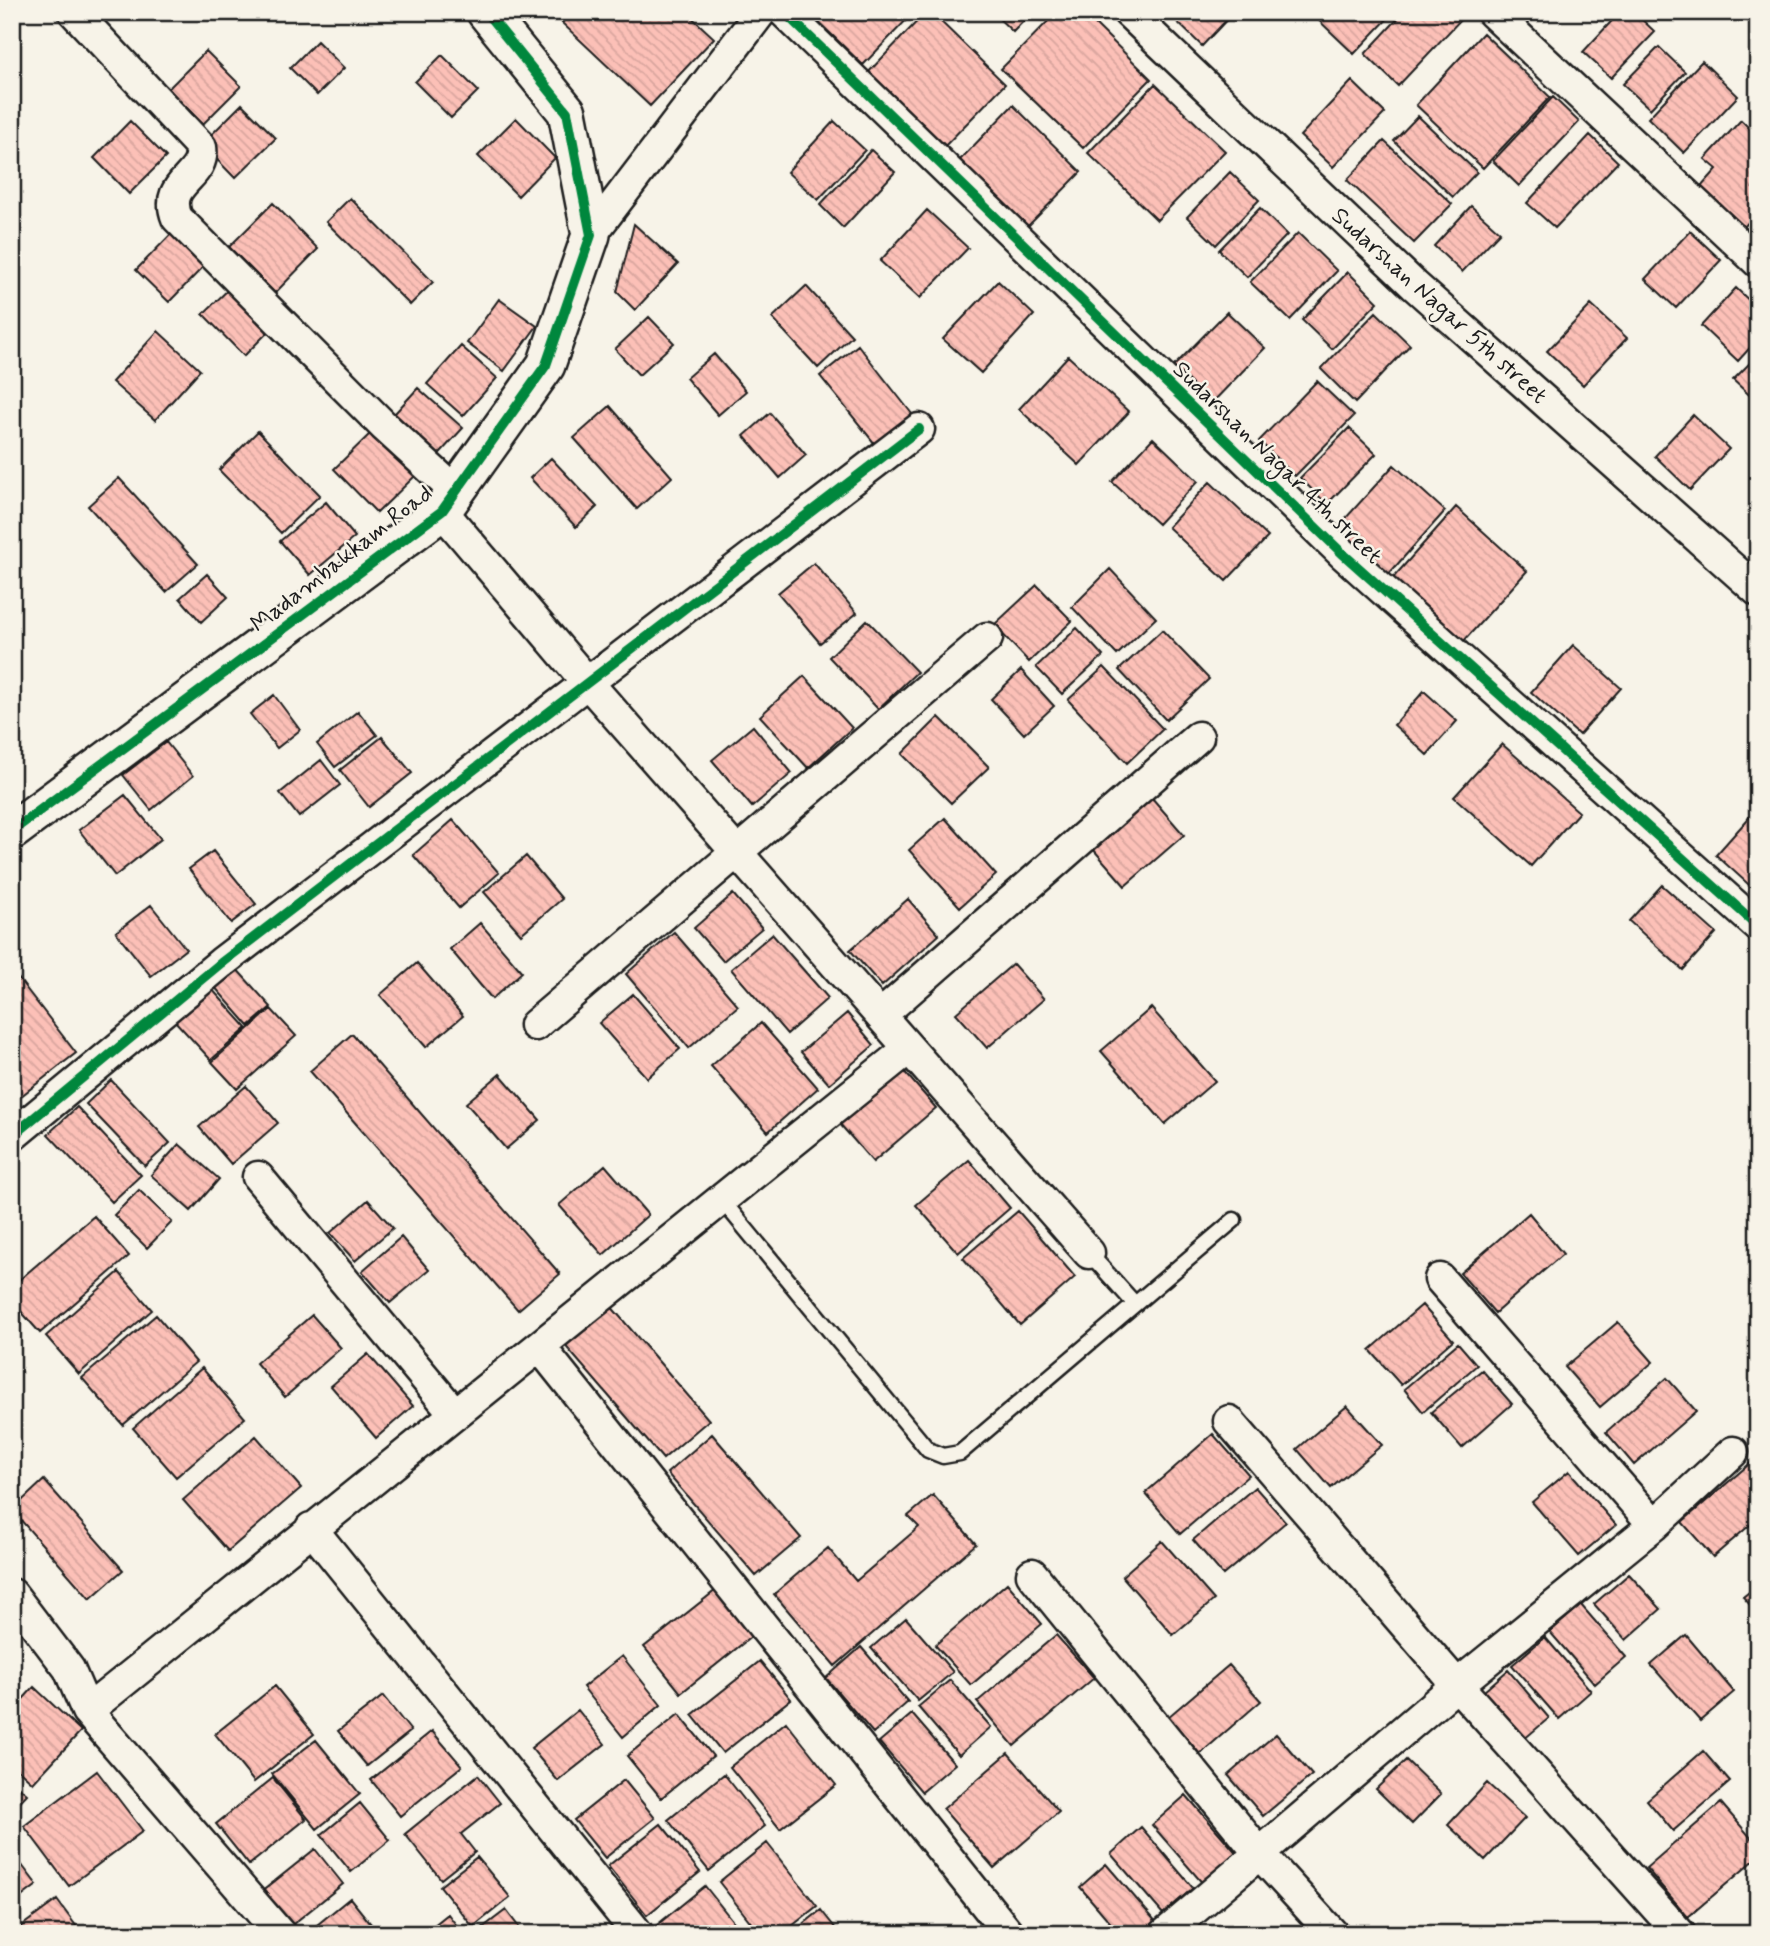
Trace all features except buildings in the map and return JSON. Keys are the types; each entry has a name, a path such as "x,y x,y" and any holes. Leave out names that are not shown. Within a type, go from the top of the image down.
{"street":[{"path":"74,12 201,148 200,164 175,193 173,207 177,218 384,426 449,501 587,682 1089,1254"},
{"path":"486,12 567,112 591,235"},
{"path":"591,235 761,12"},
{"name":"Sudarshan Nagar 4th street","path":"784,12 1342,553 1758,926"},
{"name":"Sudarshan Nagar 5th street","path":"1128,12 1414,285 1758,591"},
{"path":"1492,12 1758,262"},
{"name":"Madambakkam Road","path":"12,831 449,501 546,365 591,235"},
{"path":"12,1136 221,963 919,429"},
{"path":"535,1025 735,850 986,638"},
{"path":"881,1015 1198,737"},
{"path":"87,1711 908,1049"},
{"path":"258,1177 455,1414"},
{"path":"1440,1279 1654,1525"},
{"path":"540,1347 1009,1934"},
{"path":"1229,1421 1457,1685 1680,1934"},
{"path":"1165,1934 1457,1685 1654,1525 1733,1452"},
{"path":"311,1528 638,1934"},
{"path":"1032,1574 1259,1853 1333,1934"},
{"path":"12,1594 69,1669 87,1711 280,1934"}],"lane":[{"path":"721,1199 928,1450 943,1456 960,1452 1234,1220"},
{"path":"1089,1254 1135,1304"}],"cycle path":[{"path":"12,831 442,511 546,365 591,235 567,112 486,12"},
{"path":"784,12 1342,553 1758,926"},
{"path":"12,1136 221,963 919,429"}]}
